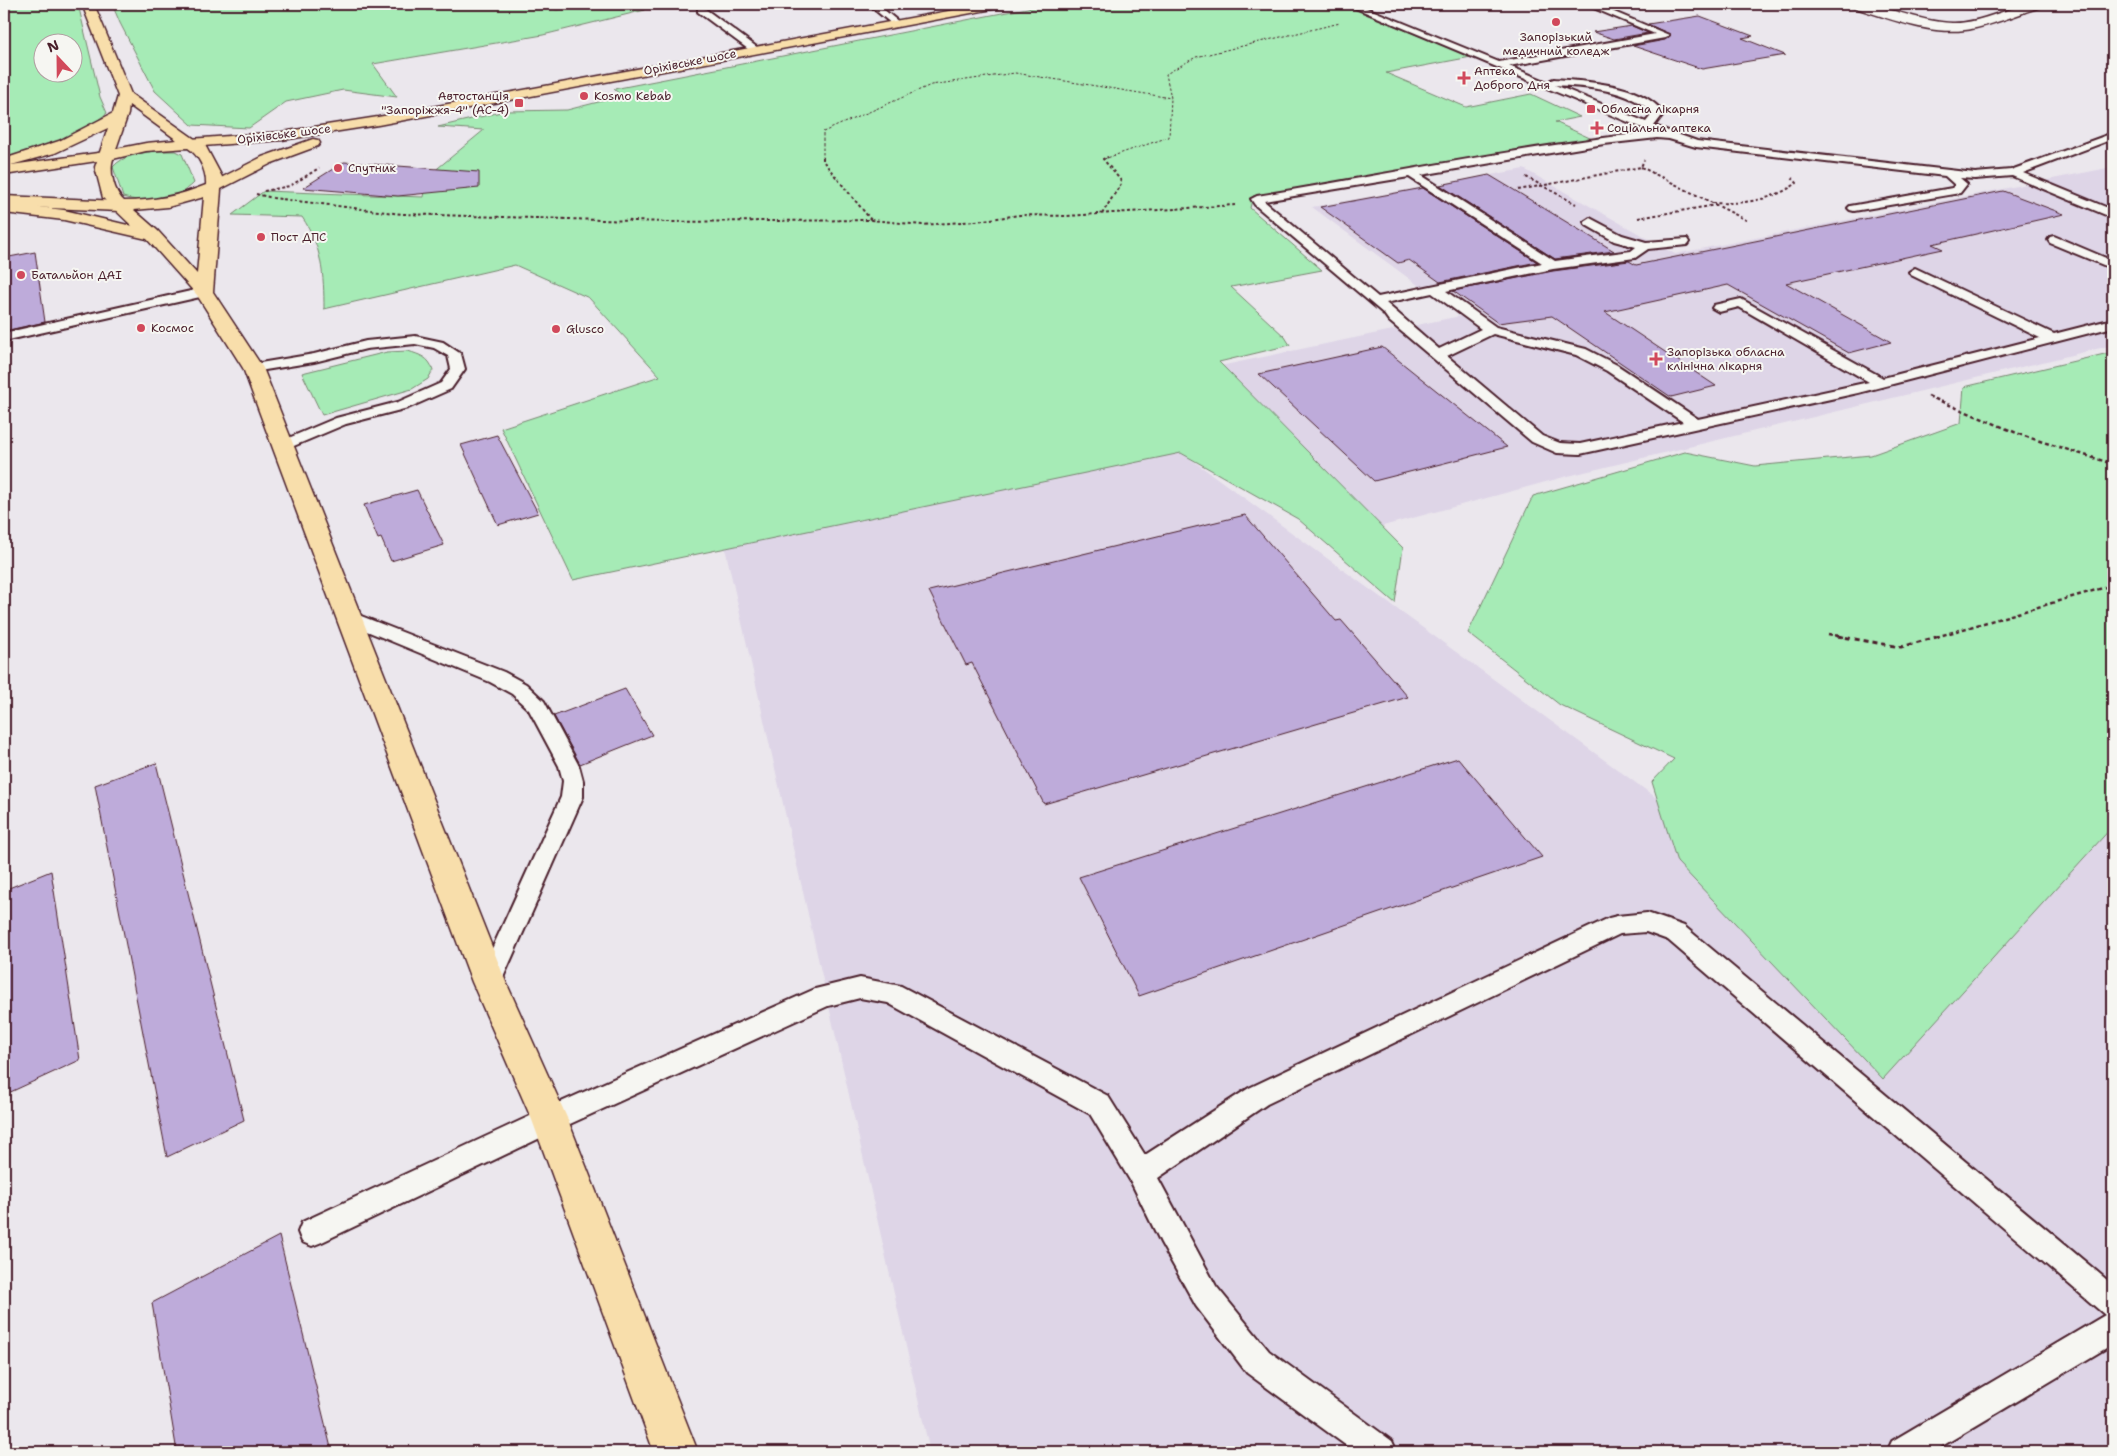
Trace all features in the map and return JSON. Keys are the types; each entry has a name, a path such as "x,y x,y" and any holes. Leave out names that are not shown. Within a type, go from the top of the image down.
{"main road":[{"path":"88,4 125,96 201,150 214,177 204,292"},
{"name":"Оріхівське шосе","path":"4,171 105,156 146,147 282,136 378,121 1003,4"},
{"path":"125,96 121,114 105,156 103,167 111,198 152,235 204,292 253,368 351,618 489,982 550,1120 676,1452"},
{"path":"4,162 57,147 95,131 121,114"},
{"name":"Оріхівське шосе","path":"4,201 119,206 150,206 169,203 191,198 267,160 378,121"},
{"path":"4,208 64,215 152,235"}],"street":[{"path":"1853,4 1938,26 1953,28 1966,26 2039,4"}],"lane":[{"path":"872,4 896,23"},
{"path":"1350,4 1534,81 1670,136 1696,144 1975,176 2013,173 2113,136"},
{"path":"1499,65 1665,35 1588,4"},
{"path":"700,10 755,50"},
{"path":"1534,81 1590,84 1648,102 1659,113 1648,126"},
{"path":"1670,136 1657,135 1604,141 1257,199 1259,203 1374,301 1389,311 1537,440 1557,448 1580,449 1885,382 2113,323"},
{"path":"1411,173 1553,265"},
{"path":"1854,208 1956,191 1961,184 1948,173"},
{"path":"2013,173 2113,214"},
{"path":"1590,222 1618,238 1645,246 1684,242"},
{"path":"2054,240 2113,265"},
{"path":"1374,301 1553,265 1635,254 1645,246"},
{"path":"1914,272 2053,338"},
{"path":"1435,289 1491,330 1581,352 1620,373 1695,424"},
{"path":"4,337 204,292"},
{"path":"1719,308 1741,303 1885,382"},
{"path":"1438,355 1491,330"},
{"path":"253,368 314,358 366,345 415,340 438,345 454,354 458,369 446,386 402,405 341,421 284,444"},
{"path":"351,618 497,677 519,689 536,706 569,766 573,781 572,797 489,982"},
{"path":"1142,1173 1258,1096 1616,925 1647,922 1676,933 2113,1304"},
{"path":"312,1232 550,1120 824,996 860,988 892,993 1099,1106 1142,1173 1171,1233 1206,1296 1258,1362 1381,1452"},
{"path":"1903,1452 2113,1327"}],"path":[{"path":"1102,214 1122,182 1103,159 1169,137 1171,98 1166,74 1196,57 1377,15"},
{"path":"871,220 823,161 823,132 931,85 1015,73 1171,98"},
{"path":"1642,167 1644,158"},
{"path":"1518,190 1642,167 1748,222"},
{"path":"1712,203 1730,205 1789,190 1797,183 1788,174"},
{"path":"1541,186 1580,206"},
{"path":"253,193 273,198 402,214 666,222 871,220 922,225 976,221 1020,215 1067,216 1165,211 1259,203"},
{"path":"1630,217 1638,218 1716,205"},
{"path":"1885,382 2024,436 2113,464"},
{"path":"1828,634 1901,647 2113,585"}],"shaded area":[{"name":"Запорізька обласна клінічна лікарня","path":"2113,167 2113,345 1564,477 1346,536 1191,372 1460,316 1312,207 1524,169 1675,254"},
{"path":"1181,452 1849,938 2113,764 2113,1452 930,1452 725,548"}],"green space":[{"path":"4,4 78,4 100,97 107,113 84,131 48,147 4,160"},
{"path":"112,4 546,4 556,10 629,4 645,10 543,35 373,64 397,97 343,90 286,102 249,128 192,125 155,91"},
{"path":"1048,4 1341,4 1471,57 1386,73 1466,107 1531,94 1580,117 1555,122 1592,139 1253,196 1250,208 1322,270 1231,287 1285,337 1290,345 1219,362 1403,548 1395,603 1298,519 1181,453 573,580 501,428 660,376 589,298 515,265 324,309 322,273 318,250 302,217 232,215 264,191 424,197 427,177 484,130 438,127 505,111 567,110 622,96 614,89"},
{"path":"156,151 176,151 182,154 194,183 179,193 160,199 141,200 123,197 113,167 127,157"},
{"path":"408,351 420,355 429,362 433,370 428,379 412,389 322,415 302,373 387,352"},
{"path":"2113,352 2113,826 1883,1079 1677,862 1652,782 1674,759 1560,705 1468,633 1533,496 1685,452 1755,466 1871,455 1961,423 1964,387"}],"building":[{"path":"1700,16 1753,36 1742,38 1785,55 1702,69 1633,46 1665,40 1671,35 1648,24"},
{"path":"1632,26 1648,33 1614,39 1593,32"},
{"path":"344,162 479,172 479,188 398,196 303,188"},
{"path":"1489,175 1614,251 1555,259 1440,185"},
{"path":"1423,188 1537,262 1440,282 1409,260 1398,263 1320,207"},
{"name":"Запорізька обласна клінічна лікарня","path":"2003,191 2064,214 1932,244 1943,249 1786,283 1891,342 1849,353 1728,285 1605,312 1716,386 1671,397 1552,316 1498,323 1453,291 1553,271 1629,261 1636,265"},
{"path":"35,252 45,322 4,331 4,258"},
{"path":"1382,347 1507,447 1374,481 1259,374"},
{"path":"497,435 538,513 498,525 461,445"},
{"path":"417,490 444,545 391,561 381,538 378,539 364,505"},
{"path":"1245,515 1336,621 1341,620 1408,697 1044,804 972,663 966,665 929,591"},
{"path":"625,689 652,735 580,764 554,716"},
{"path":"1458,758 1542,857 1139,996 1079,877"},
{"path":"156,763 244,1120 167,1157 95,785"},
{"path":"51,871 80,1060 4,1095 4,890"},
{"path":"279,1236 332,1452 177,1452 152,1303"}],"place":[{"name":"Запорізький медичний коледж","path":"1556,22"},
{"name":"Аптека Доброго Дня","path":"1464,78"},
{"name":"Kosmo Kebab","path":"584,96"},
{"name":"Автостанція \"Запоріжжя-4\" (АС-4)","path":"519,103"},
{"name":"Обласна лікарня","path":"1591,109"},
{"name":"Соціальна аптека","path":"1597,128"},
{"name":"Спутник","path":"338,168"},
{"name":"Пост ДПС","path":"261,237"},
{"name":"Батальйон ДАI","path":"21,275"},
{"name":"Космос","path":"141,328"},
{"name":"Glusco","path":"556,329"},
{"name":"Запорізька обласна клінічна лікарня","path":"1656,359"}]}
